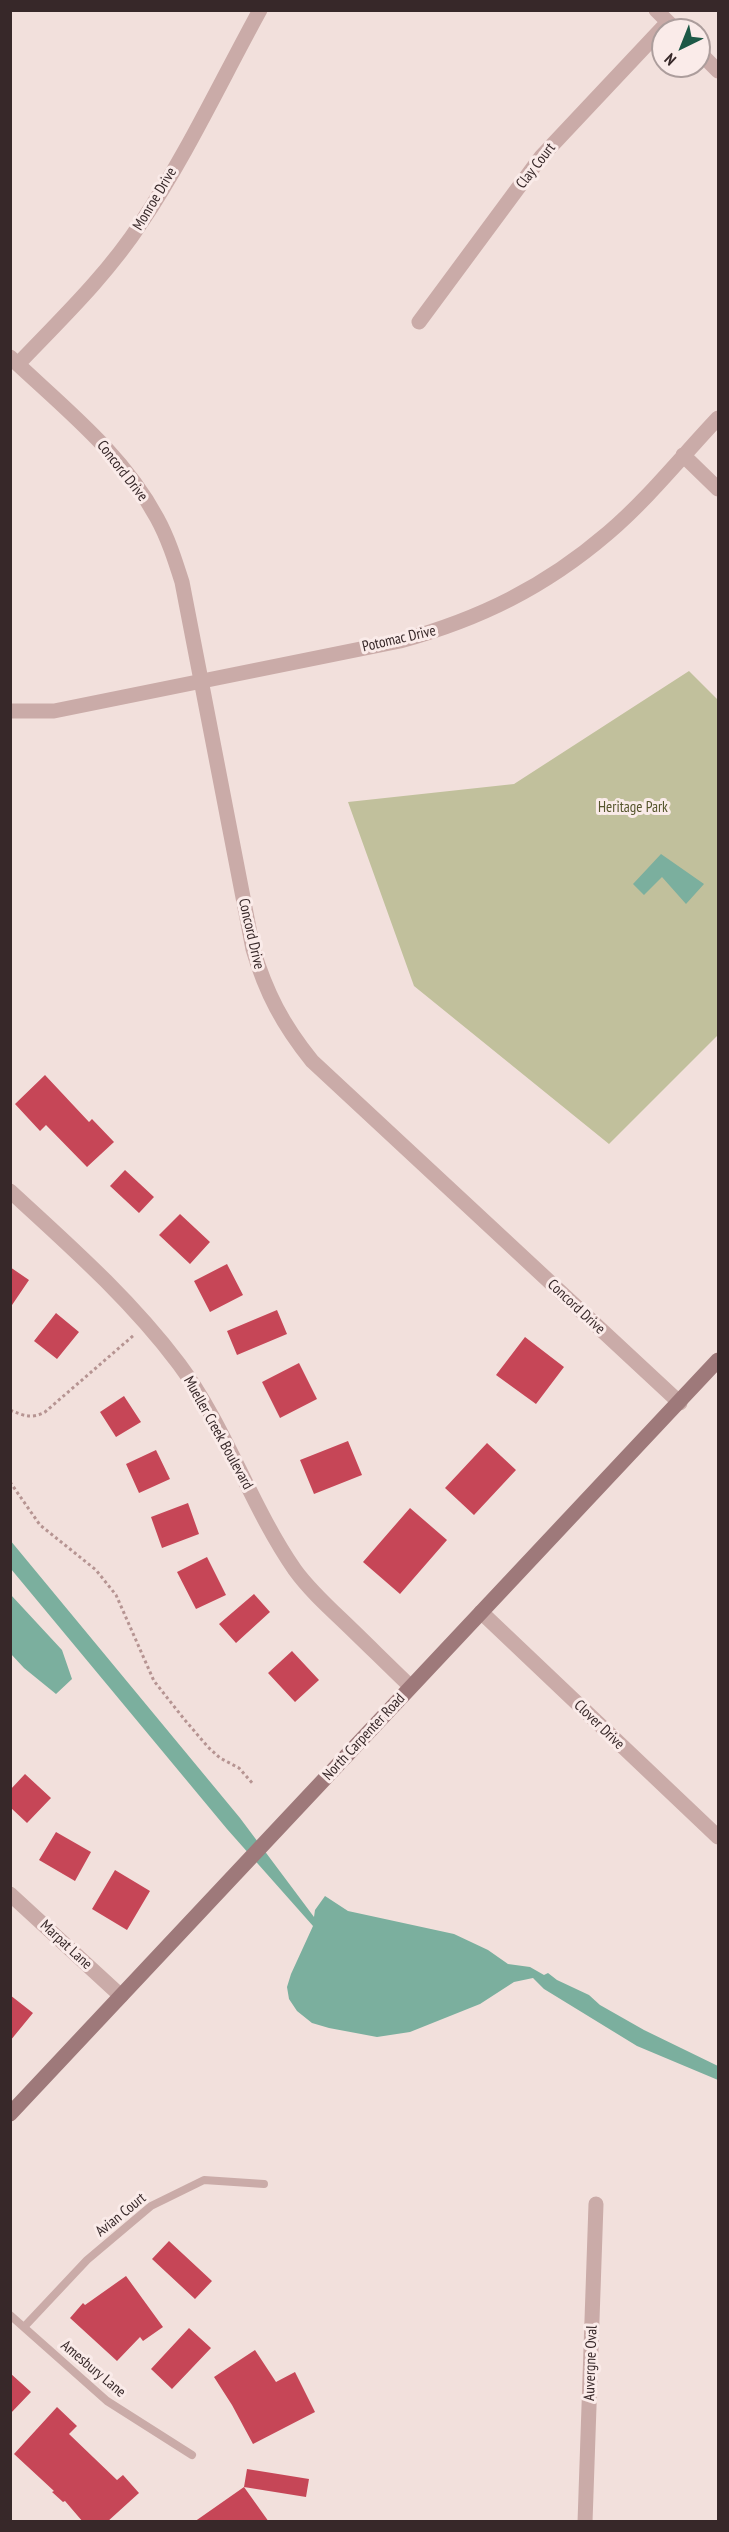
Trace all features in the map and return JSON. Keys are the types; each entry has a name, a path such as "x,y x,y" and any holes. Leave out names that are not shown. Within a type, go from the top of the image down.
{"street":[{"name":"Monroe Drive","path":"14,361 108,269 141,224 164,187 260,10"},
{"name":"Clay Court","path":"419,322 541,157 651,47"},
{"name":"Concord Drive","path":"14,361 115,458 138,487 157,518 170,547 182,582 253,948 274,1007 290,1033 312,1061 680,1403"},
{"name":"Potomac Drive","path":"10,711 54,711 400,641 448,628 494,609 537,586 572,563 610,532 718,418"},
{"path":"683,455 718,489"},
{"name":"Mueller Creek Boulevard","path":"10,1191 112,1286 147,1323 180,1366 206,1406 279,1544 296,1571 314,1592 410,1686"},
{"name":"North Carpenter Road","path":"10,2114 718,1360"},
{"name":"Clover Drive","path":"481,1612 718,1836"},
{"name":"Marpat Lane","path":"10,1894 121,1996"},
{"name":"Auvergne Oval","path":"585,2522 596,2204"}],"lane":[{"name":"Avian Court","path":"24,2327 87,2260 151,2206 204,2180 264,2184"},
{"name":"Amesbury Lane","path":"10,2315 107,2401 192,2456"}],"path":[{"path":"10,1410 28,1417 36,1417 45,1412 147,1323"},
{"path":"10,1482 40,1525 96,1569 111,1587 154,1681 184,1719 208,1748 220,1758 239,1768 254,1785"}],"green space":[{"name":"Heritage Park","path":"689,671 718,700 718,1035 609,1144 414,986 348,802 514,784"}],"shaded area":[{"path":"661,854 704,884 686,904 662,877 644,895 633,884"},
{"path":"10,1540 240,1818 314,1917 315,1910 325,1896 348,1911 454,1934 488,1950 508,1964 530,1967 544,1975 548,1973 557,1980 589,1995 600,2005 644,2030 718,2066 718,2080 637,2046 544,1989 533,1978 514,1982 480,2004 410,2032 377,2037 312,2023 297,2011 289,1999 287,1987 313,1926 227,1829 11,1569"},
{"path":"11,1595 62,1650 72,1679 56,1694 24,1668 11,1654"}],"building":[{"path":"45,1075 89,1122 92,1119 114,1142 87,1167 46,1125 40,1131 15,1104"},
{"path":"125,1170 154,1197 139,1213 110,1186"},
{"path":"180,1214 210,1242 190,1264 159,1235"},
{"path":"227,1264 243,1295 210,1312 194,1281"},
{"path":"10,1267 29,1280 10,1308"},
{"path":"277,1310 287,1334 237,1355 227,1331"},
{"path":"56,1313 79,1332 57,1359 34,1341"},
{"path":"525,1337 564,1367 536,1404 496,1375"},
{"path":"299,1363 317,1399 280,1418 262,1382"},
{"path":"124,1396 141,1422 116,1437 100,1412"},
{"path":"348,1441 362,1475 314,1494 300,1460"},
{"path":"487,1443 516,1470 474,1515 445,1488"},
{"path":"156,1450 170,1479 139,1493 126,1464"},
{"path":"188,1503 199,1534 162,1548 151,1517"},
{"path":"410,1508 447,1540 400,1594 363,1562"},
{"path":"207,1557 226,1595 196,1609 177,1572"},
{"path":"254,1594 270,1612 236,1643 219,1624"},
{"path":"292,1651 319,1680 295,1702 268,1673"},
{"path":"25,1774 51,1798 27,1823 10,1807 10,1790"},
{"path":"56,1832 91,1852 75,1881 39,1860"},
{"path":"115,1870 150,1891 127,1930 92,1909"},
{"path":"10,1995 33,2013 10,2041"},
{"path":"169,2241 212,2281 195,2299 152,2259"},
{"path":"126,2276 163,2327 143,2341 140,2337 117,2361 70,2318 83,2303 85,2305"},
{"path":"189,2328 211,2348 172,2389 151,2369"},
{"path":"255,2350 276,2382 295,2372 315,2412 253,2444 214,2377"},
{"path":"10,2373 31,2392 10,2414"},
{"path":"57,2407 77,2426 69,2434 117,2480 123,2475 139,2493 107,2522 83,2522 65,2501 63,2502 52,2492 54,2491 14,2454"},
{"path":"247,2469 309,2479 306,2497 244,2487"},
{"path":"244,2487 269,2522 194,2522"}]}
